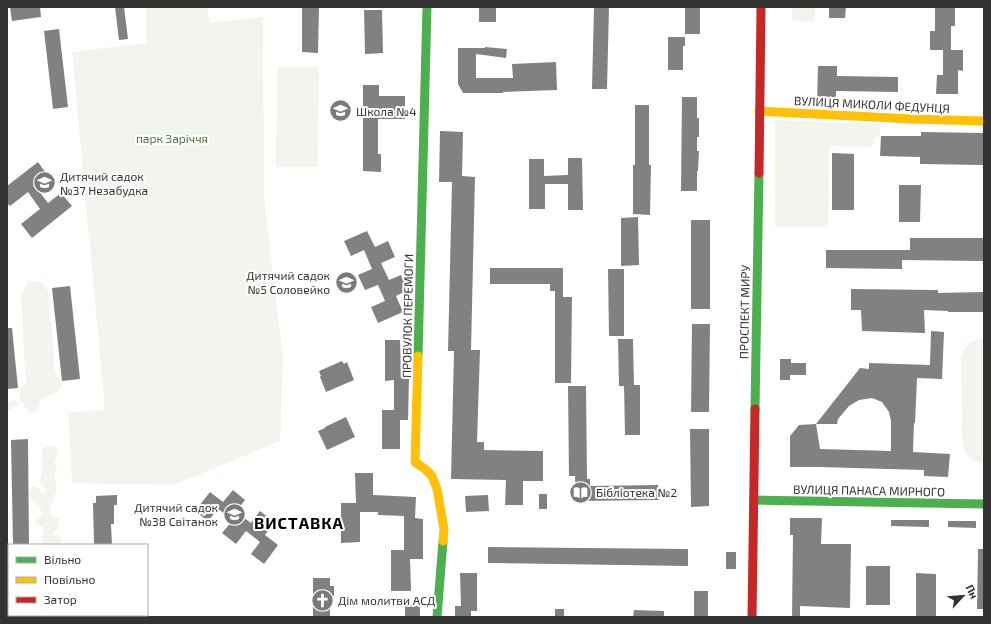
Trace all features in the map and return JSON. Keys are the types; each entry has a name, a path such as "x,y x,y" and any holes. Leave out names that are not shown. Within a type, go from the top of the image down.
{"street":[{"name":"ПРОВУЛОК ПЕРЕМОГИ","path":"427,7 415,462 432,476 437,489 444,529 437,617"},
{"name":"ПРОСПЕКТ МИРУ","path":"752,617 760,7"},
{"name":"ВУЛИЦЯ МИКОЛИ ФЕДУНЦЯ","path":"759,111 912,119 984,120"},
{"name":"ВУЛИЦЯ ПАНАСА МИРНОГО","path":"754,500 984,504"}],"green space":[{"name":"парк Заріччя","path":"146,7 207,7 210,23 263,17 264,198 283,359 280,441 174,485 72,483 68,412 105,410 72,52 146,43"},
{"path":"792,7 815,7 815,22 792,21"},
{"path":"277,67 319,67 318,167 276,167"},
{"path":"775,120 880,124 880,136 874,139 872,147 829,146 828,227 775,227"},
{"path":"28,281 42,282 48,291 54,352 54,371 62,384 60,390 42,398 37,411 30,413 20,400 20,388 26,384 21,295"},
{"path":"984,338 984,463 974,461 965,452 964,448 962,438 961,360 968,344 975,340"},
{"path":"14,399 17,401 18,405 7,412 7,402"},
{"path":"52,445 59,450 54,463 57,468 55,475 55,493 49,509 52,517 59,518 59,525 53,535 59,535 61,544 41,544 43,528 36,523 35,518 42,515 41,509 29,497 31,486 37,487 45,495 46,488 40,481 43,461 41,449"}],"building":[{"path":"10,7 40,7 41,17 12,21"},
{"path":"115,7 124,7 128,39 119,40"},
{"path":"302,7 319,7 318,53 302,52"},
{"path":"479,7 496,7 496,22 479,22"},
{"path":"594,7 609,7 607,89 592,89"},
{"path":"685,7 700,7 700,34 685,34"},
{"path":"829,7 846,7 845,18 829,18"},
{"path":"935,8 955,8 955,26 951,26 951,50 963,50 963,71 958,70 958,94 936,94 937,75 943,75 943,50 930,50 930,31 935,31"},
{"path":"364,10 382,10 383,53 365,54"},
{"path":"59,29 68,107 53,109 44,31"},
{"path":"668,37 685,37 685,46 683,46 683,70 668,70"},
{"path":"485,47 507,49 506,58 476,54 476,78 513,78 512,64 556,62 557,90 503,93 463,93 458,84 458,48"},
{"path":"818,66 837,66 837,76 898,77 898,92 836,91 836,104 817,103"},
{"path":"363,85 379,85 379,96 405,96 405,119 378,119 378,154 381,154 381,172 363,171"},
{"path":"682,97 697,97 699,137 697,137 697,151 699,151 697,191 681,191"},
{"path":"635,105 649,105 649,165 651,165 650,215 633,214"},
{"path":"440,131 463,132 462,176 475,177 471,350 480,350 477,442 484,442 484,450 543,451 543,481 523,481 523,505 505,505 506,480 451,479 454,351 448,351 452,182 439,182"},
{"path":"921,132 984,133 984,165 920,164 920,157 880,156 881,136 921,136"},
{"path":"832,153 854,154 854,210 832,210"},
{"path":"568,158 582,158 583,210 568,210 568,184 545,184 545,209 529,209 529,159 544,159 544,176 568,175"},
{"path":"38,162 48,176 35,186 48,203 61,193 72,206 32,238 21,224 40,209 28,192 10,206 7,203 7,186"},
{"path":"899,185 921,185 920,222 899,222"},
{"path":"638,217 639,265 621,266 621,218"},
{"path":"691,220 710,220 710,309 691,309"},
{"path":"367,231 375,247 388,241 395,257 381,263 389,280 401,275 408,290 396,296 403,312 378,323 371,307 385,301 378,285 365,290 358,275 372,269 364,250 351,256 344,241"},
{"path":"910,238 984,238 984,261 902,260 902,269 826,268 826,250 910,250"},
{"path":"490,268 563,268 563,297 572,297 571,383 555,383 555,291 550,291 550,284 490,284"},
{"path":"608,269 624,269 624,336 609,336"},
{"path":"70,286 80,379 62,381 52,288"},
{"path":"851,289 938,290 938,293 984,292 984,312 924,310 925,333 862,331 861,310 851,310"},
{"path":"692,324 710,324 709,412 691,412"},
{"path":"7,328 12,328 18,388 7,389"},
{"path":"931,331 944,332 942,379 917,378 913,452 950,454 948,477 924,476 924,470 790,467 790,436 799,425 816,424 860,368 869,369 869,363 930,365","holes":["872,398 882,402 889,412 891,421 891,451 820,449 816,424 837,424 838,419 849,406 859,400"]},
{"path":"618,339 633,339 634,385 640,385 640,435 625,435 624,386 619,386"},
{"path":"385,340 400,340 401,378 409,378 408,420 400,420 400,449 382,449 382,410 394,410 394,380 385,381"},
{"path":"780,359 791,359 791,363 806,363 806,375 790,375 790,380 780,380"},
{"path":"342,361 344,364 347,362 354,380 326,392 319,371"},
{"path":"568,386 586,386 587,479 590,479 590,486 658,485 659,500 576,501 575,476 569,476"},
{"path":"346,417 355,437 327,450 318,431"},
{"path":"690,429 709,429 709,506 691,507"},
{"path":"28,439 29,544 13,544 11,440"},
{"path":"355,473 373,473 373,495 416,497 415,518 423,519 423,559 410,559 411,591 391,591 391,550 404,550 404,516 378,515 378,512 360,512 360,542 341,543 341,503 356,503"},
{"path":"233,490 245,500 236,512 251,523 260,511 274,522 265,535 278,545 264,564 251,554 260,542 246,531 236,544 222,533 233,520 218,509 208,521 195,511 210,492 223,502"},
{"path":"539,494 547,494 547,509 539,509"},
{"path":"117,495 117,505 114,505 114,524 111,524 112,544 94,544 93,503 96,503 96,496"},
{"path":"488,495 489,511 466,512 465,496"},
{"path":"790,518 822,518 821,544 851,544 850,608 800,606 800,617 792,617 793,535 790,535"},
{"path":"891,520 929,520 929,527 891,526"},
{"path":"948,521 976,521 976,528 948,527"},
{"path":"488,547 688,549 688,566 488,563"},
{"path":"978,549 984,549 984,609 977,609"},
{"path":"726,552 736,552 736,569 726,569"},
{"path":"866,566 890,566 890,605 866,605"},
{"path":"460,573 477,573 477,611 471,611 471,617 455,617 455,606 461,606"},
{"path":"916,573 936,574 936,617 916,617"},
{"path":"313,578 330,578 330,586 334,586 334,596 330,596 330,617 313,617"},
{"path":"694,591 708,591 708,617 694,617"},
{"path":"405,606 420,606 420,617 405,617"},
{"path":"555,609 564,609 564,617 555,617"},
{"path":"634,610 664,611 664,617 633,617"}],"traffic: fast":[{"path":"418,356 427,7"},
{"path":"755,409 759,173"},
{"path":"754,500 984,504"},
{"path":"437,617 443,541"}],"traffic: slow":[{"path":"759,111 984,121"},
{"path":"418,356 415,462 432,476 437,489 444,529 443,541"}],"traffic: jam":[{"path":"759,173 761,7"},
{"path":"752,617 755,409"}],"place":[{"name":"Школа №4","path":"341,111"},
{"name":"Дитячий садок №37 Незабудка","path":"44,183"},
{"name":"Дитячий садок №5 Соловейко","path":"346,282"},
{"name":"Бібліотека №2","path":"580,492"},
{"name":"Дитячий садок №38 Світанок","path":"234,514"},
{"name":"Дім молитви АСД","path":"322,600"}],"district":[{"name":"ВИСТАВКА","path":"299,522"}]}
